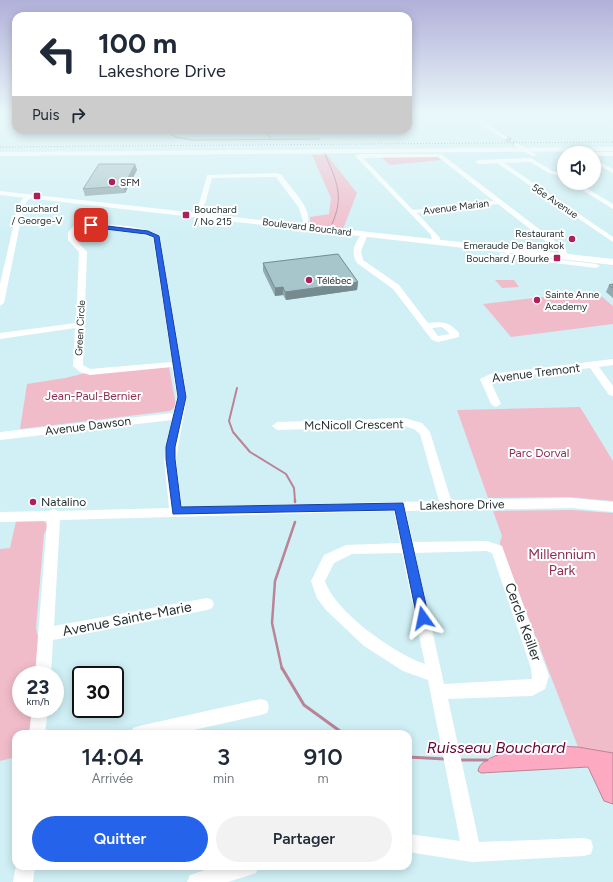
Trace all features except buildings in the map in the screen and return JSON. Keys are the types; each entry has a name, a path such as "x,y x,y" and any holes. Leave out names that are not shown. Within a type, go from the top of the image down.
{"highway":[{"path":"0,158 70,155"}],"main road":[{"name":"Boulevard Bouchard","path":"0,193 436,242 445,246 613,262"}],"street":[{"path":"425,155 358,156 436,236 436,242"},
{"path":"438,155 571,259"},
{"path":"478,162 498,161 518,155"},
{"path":"531,155 534,161 551,172 557,173"},
{"name":"56e Avenue","path":"498,161 613,240"},
{"path":"601,165 613,171"},
{"path":"194,214 202,204 209,177 213,175 279,175 281,180 307,215 307,221 304,227"},
{"path":"585,190 613,207"},
{"path":"593,190 613,202"},
{"path":"0,303 20,210 24,200 30,196"},
{"name":"Avenue Marian","path":"412,212 499,202"},
{"name":"Green Circle","path":"83,226 148,232 156,236 177,364 90,372 82,370 78,366 80,326 83,252 72,240 72,230 83,226"},
{"path":"364,234 356,252 356,257 367,267 396,287 426,326"},
{"path":"0,252 11,251"},
{"path":"503,255 571,259 596,266"},
{"path":"0,336 80,326"},
{"name":"Avenue Tremont","path":"496,404 486,384 485,379 490,377 594,366 613,362"},
{"path":"176,511 170,459 177,416 181,406 182,397 177,364"},
{"path":"594,366 613,393"},
{"name":"Avenue Dawson","path":"0,436 177,416"},
{"name":"McNicoll Crescent","path":"277,426 404,422 418,426 425,432 446,505"},
{"name":"Lakeshore Drive","path":"0,517 176,511 446,505 572,503 613,506"},
{"path":"399,506 472,853"},
{"path":"44,666 54,515"},
{"name":"Cercle Keiller","path":"408,547 487,546 497,550 542,676 539,684 532,688 438,692"},
{"path":"408,547 351,549 340,552 329,559 318,581 322,594 330,606 369,641 408,666 435,675"},
{"name":"Avenue Sainte-Marie","path":"46,634 207,604"},
{"path":"156,730 261,706"},
{"path":"37,730 39,718"},
{"path":"412,844 426,848 472,853 584,847"},
{"path":"23,882 24,870"},
{"path":"197,882 236,870"}],"green space":[{"path":"312,155 327,155 357,193 343,229 310,225 310,217 329,214 331,198"},
{"path":"380,156 437,156 442,160 390,165"},
{"path":"495,280 514,280 519,287 502,288"},
{"path":"595,291 613,306 613,324 511,337 483,304"},
{"name":"Jean-Paul-Bernier","path":"169,367 176,405 170,411 20,429 27,384 65,378 90,372"},
{"name":"Parc Dorval","path":"580,407 613,461 613,501 569,497 488,498 457,410"},
{"name":"Millennium Park","path":"573,510 613,513 613,753 578,747 500,544 502,536 493,511"},
{"path":"16,521 44,521 48,526 44,534 36,628 41,650 40,666 12,666 12,718 35,718 34,730 12,730 12,758 0,761 0,549 10,548"}],"shaded area":[{"path":"538,745 578,747 613,753 613,804 604,801 588,767 481,773 478,771 480,765 503,753"}],"waterway":[{"name":"Ruisseau Bouchard","path":"325,155 338,188 338,205 332,224"},
{"name":"Ruisseau Bouchard","path":"237,388 229,421 233,432 250,452 286,474 294,488 295,501"},
{"name":"Ruisseau Bouchard","path":"282,669 272,623 275,581 295,522"},
{"name":"Ruisseau Bouchard","path":"282,668 304,705 338,730"},
{"name":"Ruisseau Bouchard","path":"412,757 445,759"},
{"name":"Ruisseau Bouchard","path":"459,760 487,760"}],"place":[{"name":"SFM","path":"112,182"},
{"name":"Bouchard / George-V","path":"37,196"},
{"name":"Bouchard / No 215","path":"186,215"},
{"name":"Restaurant Emeraude De Bangkok","path":"572,239"},
{"name":"Bouchard / Bourke","path":"557,258"},
{"name":"Télébec","path":"309,280"},
{"name":"Sainte Anne Academy","path":"537,300"},
{"name":"Natalino","path":"33,502"}],"route":[{"path":"91,225 148,232 156,236 182,390 181,406 177,416 170,459 176,511 399,506 423,618"}]}
